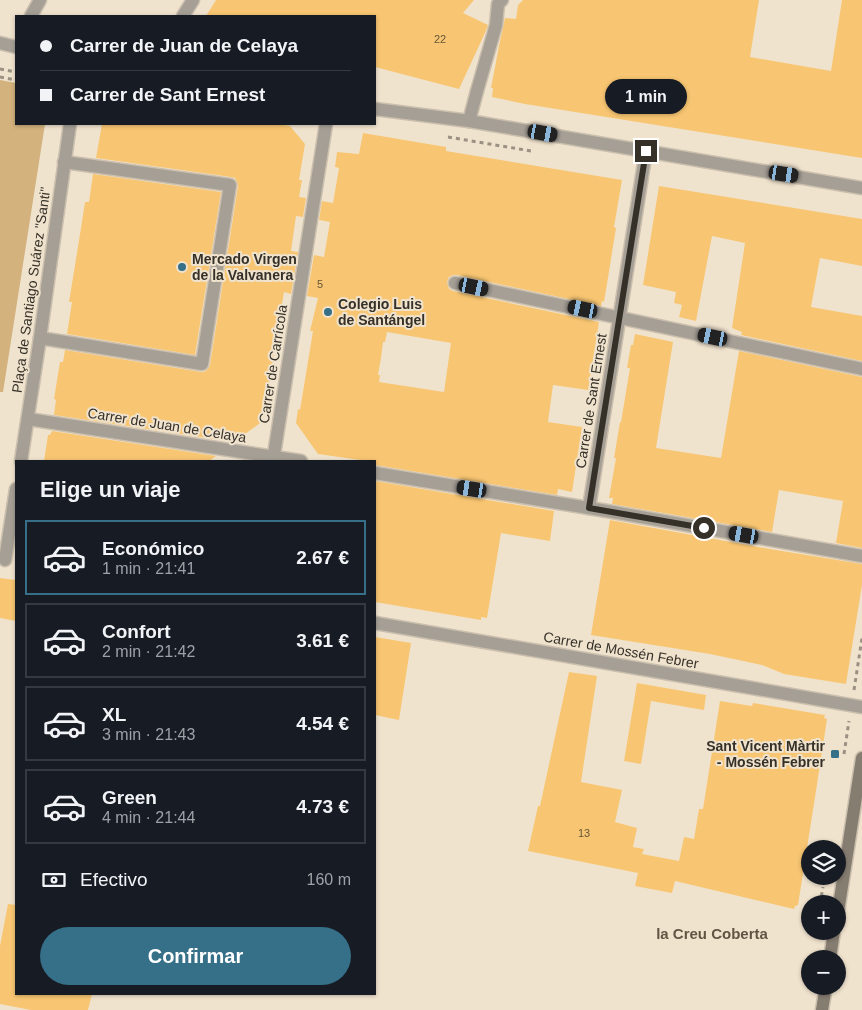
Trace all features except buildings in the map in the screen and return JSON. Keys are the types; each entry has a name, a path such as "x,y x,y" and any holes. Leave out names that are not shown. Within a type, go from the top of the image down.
{"main road":[{"path":"841,895 862,758"},
{"path":"822,1010 824,995"}],"street":[{"path":"32,15 40,0"},
{"path":"184,15 193,0"},
{"path":"469,121 496,25 498,4 502,0"},
{"path":"0,43 15,47"},
{"path":"376,109 469,121 862,188"},
{"name":"Plaça de Santiago Suárez \"Santi\"","path":"21,460 70,125"},
{"name":"Carrer de Carrícola","path":"273,459 326,125"},
{"name":"Carrer de Sant Ernest","path":"589,508 646,151"},
{"path":"40,338 202,364 230,185 64,162"},
{"path":"456,283 862,369"},
{"name":"Carrer de Juan de Celaya","path":"28,419 287,460"},
{"path":"376,473 862,556"},
{"path":"7,560 15,497"},
{"name":"Carrer de Mossén Febrer","path":"376,623 862,707"}],"path":[{"path":"0,69 15,72"},
{"path":"0,77 15,80"},
{"path":"853,696 862,638"},
{"path":"821,895 823,885"}],"shaded area":[{"path":"0,80 15,83 15,125 45,125 3,392 0,392"}],"place":[{"name":"Mercado Virgen de la Valvanera","path":"182,267"},
{"name":"Colegio Luis de Santángel","path":"328,312"},
{"name":"Sant Vicent Màrtir - Mossén Febrer","path":"835,754"}],"district":[{"name":"la Creu Coberta","path":"712,933"}],"route":[{"path":"646,151 589,508 704,528"}]}
